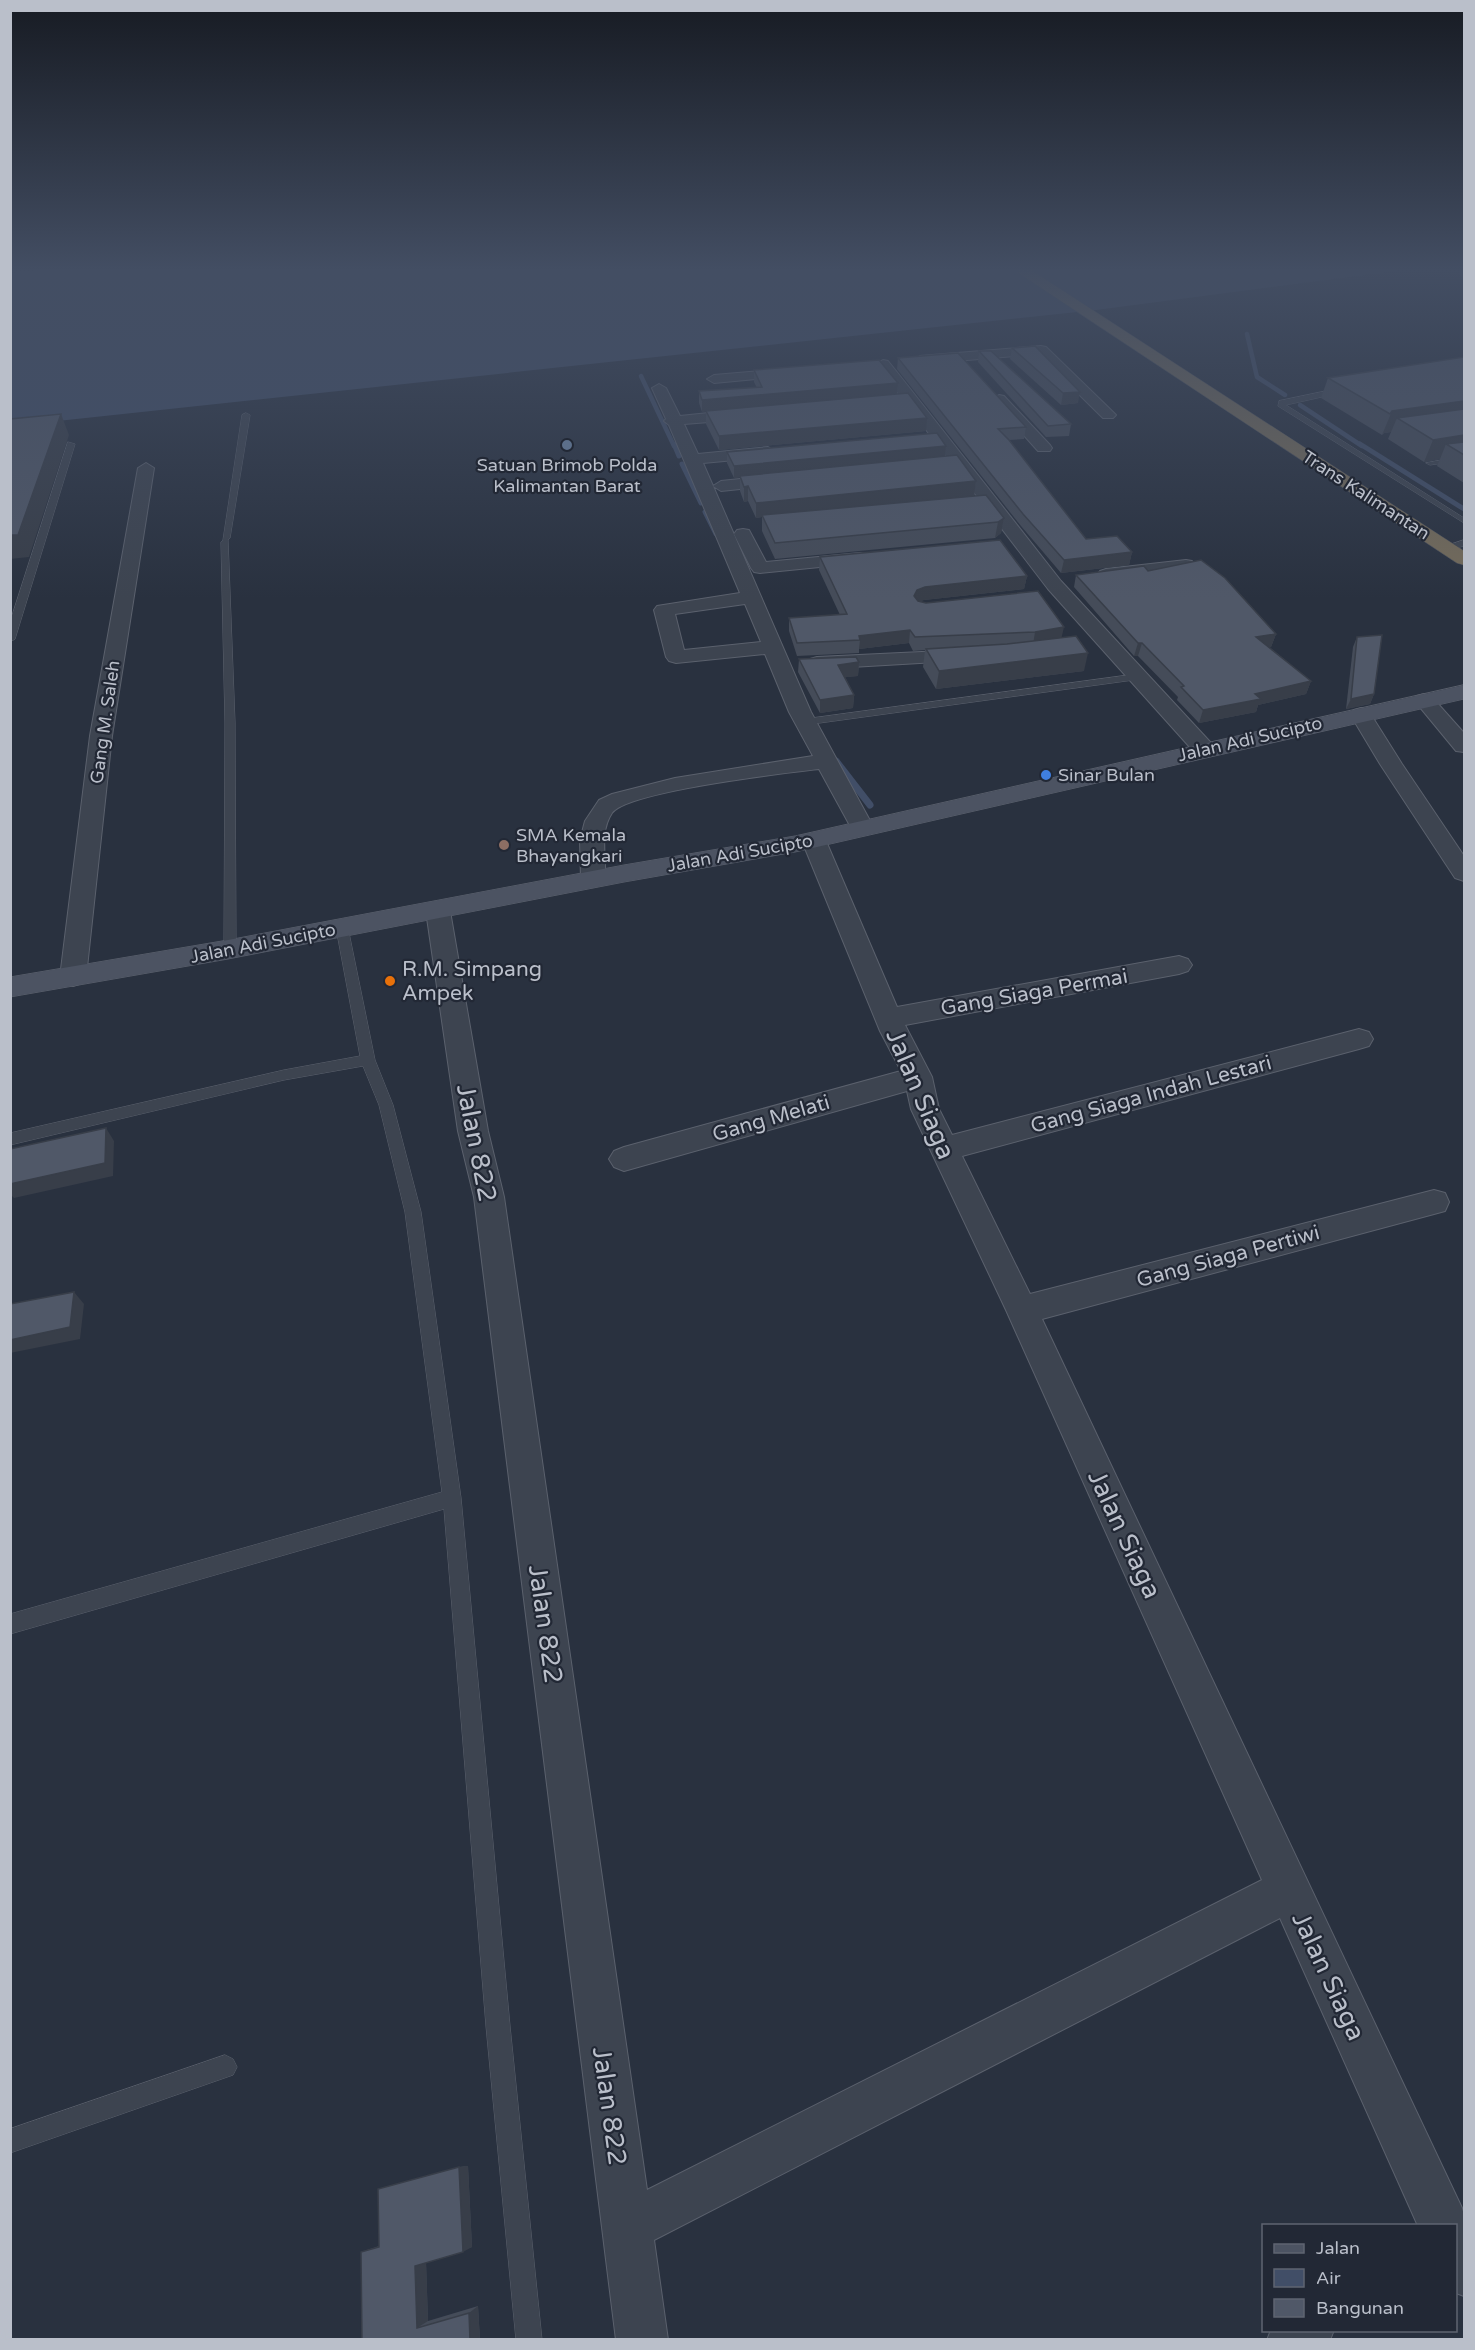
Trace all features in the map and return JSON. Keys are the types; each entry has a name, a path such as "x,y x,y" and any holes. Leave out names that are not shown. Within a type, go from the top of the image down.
{"highway":[{"name":"Trans Kalimantan","path":"1188,380 1464,559"}],"main road":[{"name":"Jalan Adi Sucipto","path":"10,987 230,950 593,879 814,841 1204,749 1464,692"}],"street":[{"path":"893,380 912,399 938,432 1021,543 1070,583 1137,677 1204,749"},
{"path":"1072,380 1108,415"},
{"path":"659,388 672,421 693,459 805,722 862,828"},
{"path":"991,390 1044,448"},
{"path":"888,401 912,399"},
{"path":"672,421 759,412"},
{"path":"915,435 938,432"},
{"path":"693,459 782,447 747,447"},
{"path":"938,465 961,463"},
{"name":"Gang M. Saleh","path":"73,977 101,736 146,468"},
{"path":"721,486 801,478"},
{"path":"966,504 989,502"},
{"path":"746,528 760,568 879,556"},
{"path":"997,545 1021,543"},
{"path":"1040,596 1070,583 1186,566"},
{"path":"752,597 663,610 667,659 988,655"},
{"path":"1424,700 1464,746"},
{"path":"1361,714 1390,764 1464,873"},
{"path":"593,879 590,857 592,836 599,815 615,799 686,784 826,761"},
{"name":"Jalan Siaga","path":"814,841 890,1018 918,1077 925,1109 1022,1310 1443,2224"},
{"name":"Jalan 822","path":"438,911 473,1131 489,1197 642,2340"},
{"name":"Gang Siaga Permai","path":"890,1018 1179,965"},
{"name":"Gang Siaga Indah Lestari","path":"944,1149 1359,1039"},
{"name":"Gang Melati","path":"624,1159 918,1077"},
{"name":"Gang Siaga Pertiwi","path":"1022,1310 1434,1202"},
{"path":"626,2227 1289,1890"},
{"path":"1457,2255 1464,2271"},
{"path":"1293,2340 1306,2332"}],"lane":[{"path":"1351,389 1317,394 1282,403 1282,406 1464,520"},
{"path":"230,950 230,723 225,540 246,416"},
{"path":"10,639 35,566 71,444"},
{"path":"1430,463 1464,458"},
{"path":"1447,547 1464,543"},
{"path":"805,722 1137,677"},
{"path":"342,928 368,1060 386,1105 413,1212 452,1498 498,2026 529,2340"},
{"path":"10,1139 284,1075 368,1060"},
{"path":"10,1624 452,1498"},
{"path":"10,2141 225,2067"}],"water":[{"path":"11,380 444,380 11,426"}],"building":[{"path":"759,380 895,380 898,383 702,400 699,391 762,387"},
{"path":"915,380 983,380 1026,427 998,429 1086,539 1117,536 1132,552 1064,560 1023,514"},
{"path":"1005,380 1022,380 1071,424 1048,426"},
{"path":"1048,380 1068,380 1080,392 1063,393"},
{"path":"1331,380 1464,380 1464,401 1392,411 1390,414"},
{"path":"908,393 927,418 719,436 706,411"},
{"path":"1464,409 1464,435 1433,440 1397,418"},
{"path":"61,414 18,535 10,535 10,419"},
{"path":"937,433 946,446 734,466 727,452"},
{"path":"1464,442 1464,455 1446,444"},
{"path":"957,455 976,481 756,503 748,486 744,487 740,476"},
{"path":"986,495 1004,518 998,522 775,543 762,515"},
{"path":"1000,540 1027,576 925,587 917,590 914,596 918,601 926,603 1038,591 1064,627 1035,632 915,637 910,630 859,636 860,640 797,643 789,618 847,614 820,557"},
{"path":"1201,560 1225,578 1276,634 1256,637 1311,681 1255,694 1261,699 1203,710 1181,687 1184,686 1142,643 1138,643 1076,575 1144,566 1148,571"},
{"path":"1382,635 1374,694 1351,699 1357,637"},
{"path":"1076,636 1088,653 939,671 926,649 1007,644"},
{"path":"856,657 859,662 838,665 854,695 820,700 799,659"},
{"path":"106,1128 105,1163 10,1184 10,1149"},
{"path":"74,1292 70,1327 10,1340 10,1304"},
{"path":"459,2167 463,2252 415,2266 417,2328 469,2313 470,2340 362,2340 361,2252 379,2247 378,2189"}],"waterway":[{"path":"643,380 674,446"},
{"path":"1261,380 1285,395"},
{"path":"1300,405 1362,446"},
{"path":"674,444 679,456"},
{"path":"1360,444 1464,509"},
{"path":"682,464 701,503"},
{"path":"705,512 716,534"},
{"path":"836,761 870,805"}],"place":[{"name":"Satuan Brimob Polda Kalimantan Barat","path":"567,445"},
{"name":"Sinar Bulan","path":"1046,775"},
{"name":"SMA Kemala Bhayangkari","path":"504,845"},
{"name":"R.M. Simpang Ampek","path":"390,981"}]}
